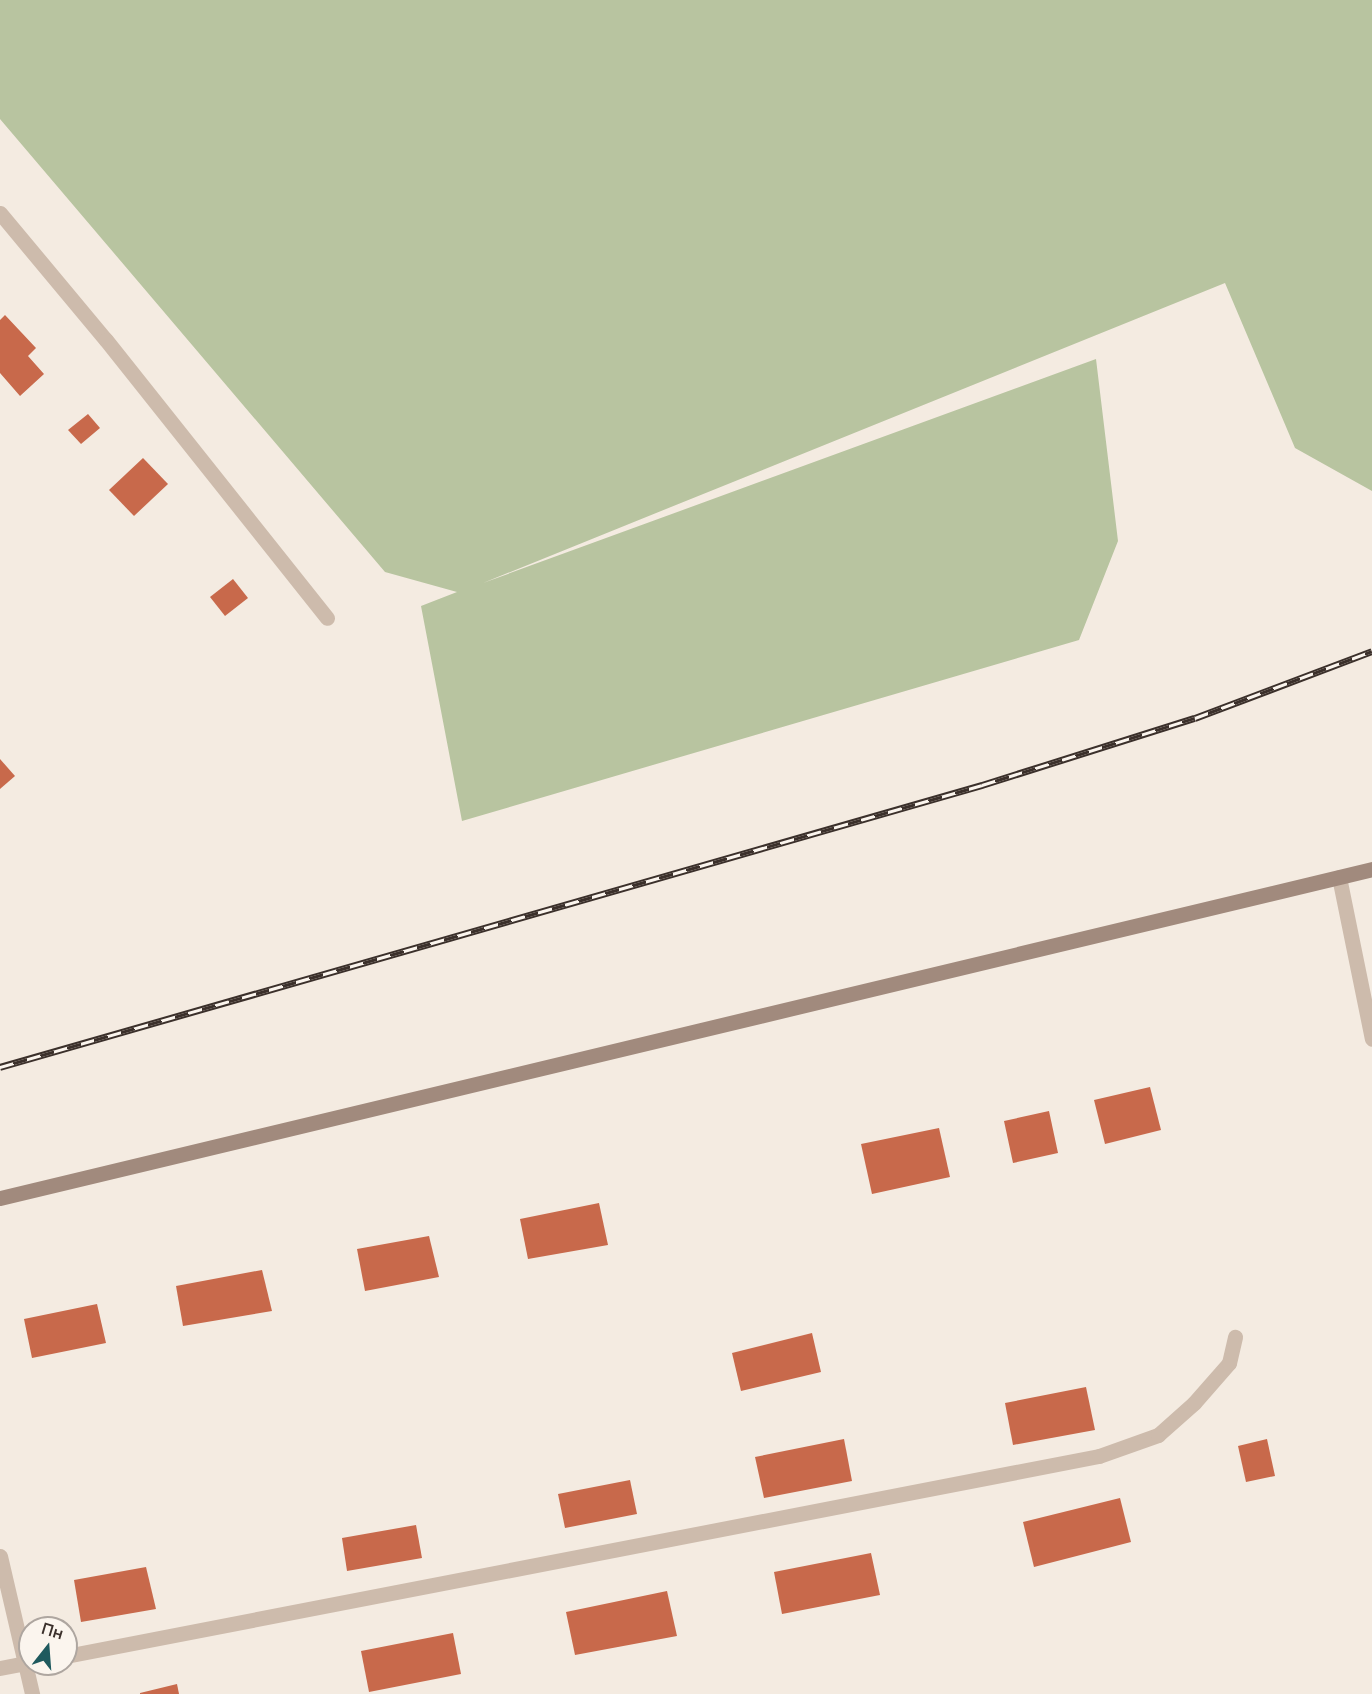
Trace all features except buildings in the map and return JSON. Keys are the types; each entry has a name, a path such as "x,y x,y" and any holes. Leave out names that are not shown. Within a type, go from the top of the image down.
{"main road":[{"path":"0,1198 1372,869"}],"street":[{"path":"0,213 106,340 327,618"},
{"path":"1339,877 1372,1039"},
{"path":"78,1654 1099,1456 1158,1435 1194,1403 1229,1363 1235,1337"},
{"path":"0,1556 18,1627"},
{"path":"0,1668 18,1665"},
{"path":"29,1676 32,1694"}],"green space":[{"path":"0,0 1372,0 1372,491 1295,448 1225,283 483,583 1096,359 1118,541 1079,640 462,821 421,606 457,592 385,572 0,119"}],"railway":[{"path":"0,1067 982,785 1195,718 1372,651"}]}
